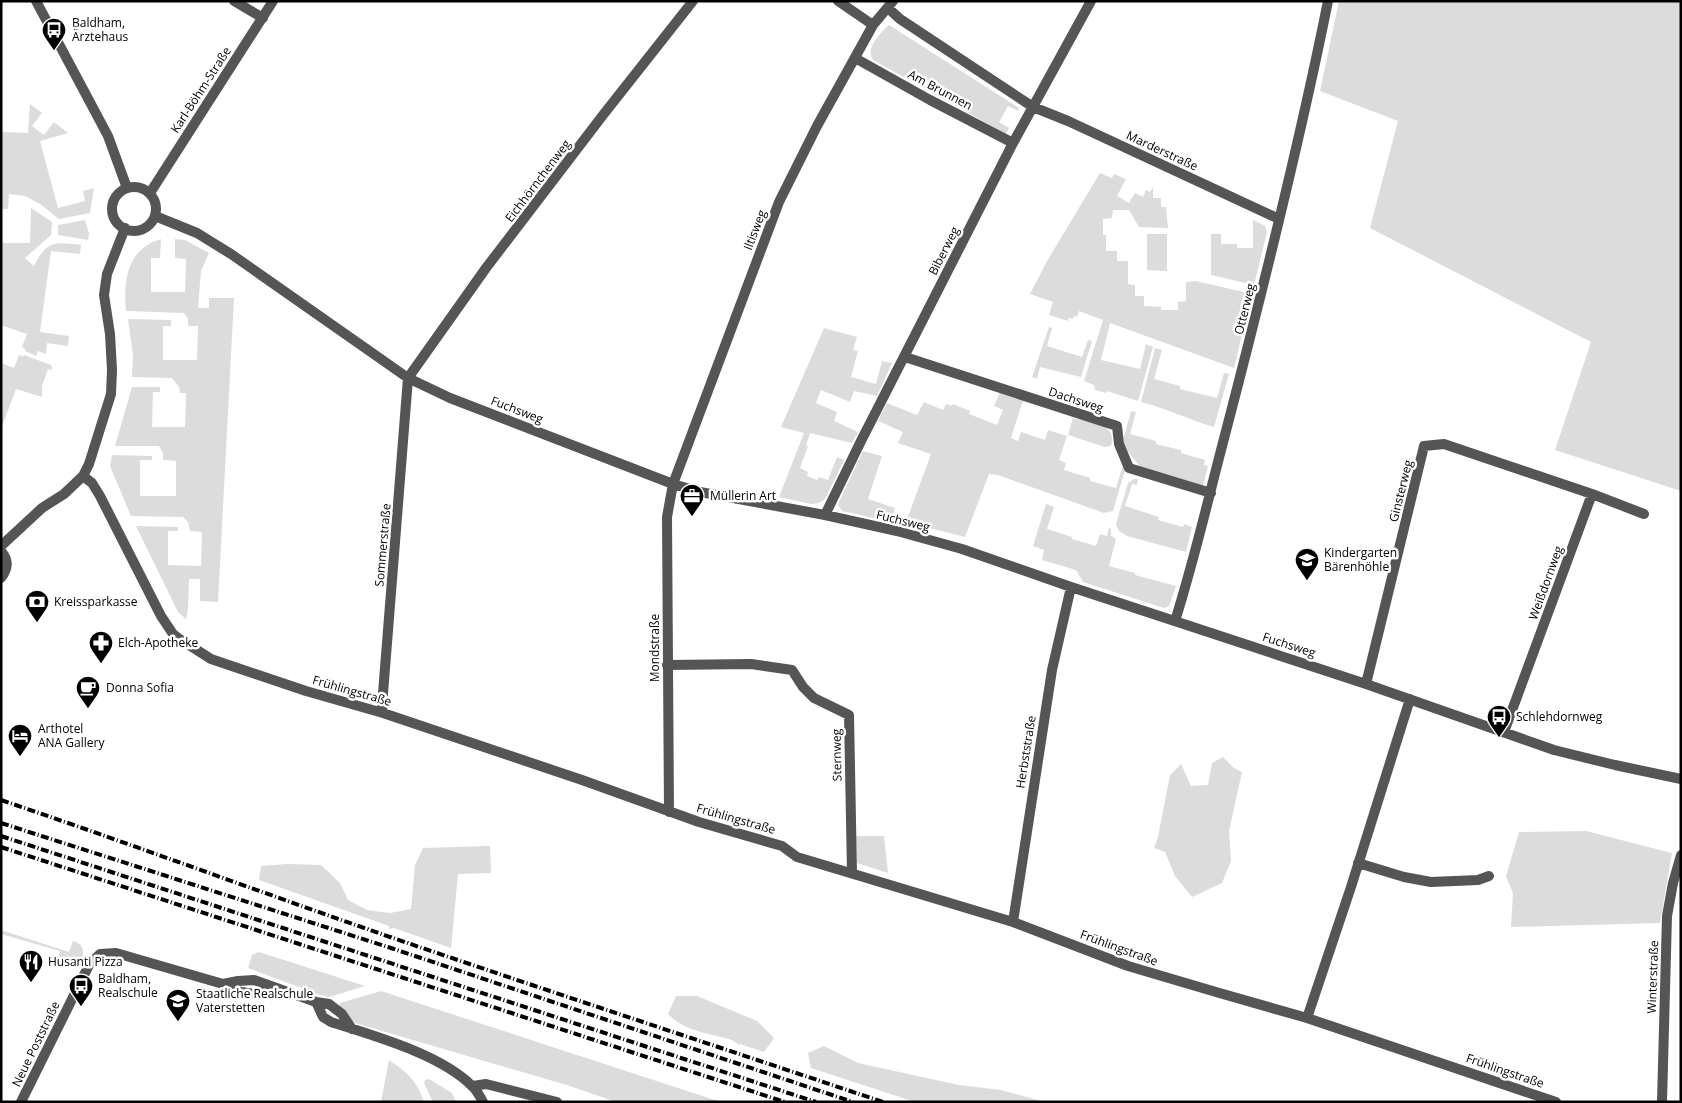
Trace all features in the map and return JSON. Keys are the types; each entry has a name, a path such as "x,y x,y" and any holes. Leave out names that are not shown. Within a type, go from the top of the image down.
{"street":[{"path":"36,1 108,136 126,188"},
{"path":"234,1 263,18"},
{"name":"Karl-Böhm-Straße","path":"150,193 274,1"},
{"name":"Eichhörnchenweg","path":"408,378 486,268 692,1"},
{"path":"838,1 873,25"},
{"name":"Biberweg","path":"825,515 845,472 1013,143 1091,1"},
{"name":"Otterweg","path":"1175,621 1196,553 1280,219 1317,58 1328,1"},
{"path":"890,5 900,19 1033,107"},
{"name":"Iltisweg","path":"673,484 779,202 817,126 873,25 890,5"},
{"name":"Am Brunnen","path":"855,58 1013,143"},
{"name":"Marderstraße","path":"1033,107 1280,219"},
{"path":"135,186 143,188 150,193 155,199 157,208 152,222 143,229 131,230 115,220 112,208 116,196 126,188 135,186"},
{"name":"Fuchsweg","path":"155,216 197,234 231,254 408,378 450,398 673,484 700,492 825,515 897,531 962,549 1366,684 1554,750 1681,779"},
{"path":"1,546 42,508 64,494 83,476 90,464 111,394 110,334 104,295 107,274 125,228"},
{"name":"Dachsweg","path":"904,357 1117,426 1119,444 1129,468 1211,493"},
{"name":"Sommerstraße","path":"383,713 382,706 408,378"},
{"name":"Ginsterweg","path":"1366,684 1424,446 1444,444 1592,494"},
{"name":"Frühlingstraße","path":"83,476 92,483 100,496 161,616 173,634 211,659 306,691 383,713 582,780 669,812 782,846 797,857 1013,922 1128,966 1307,1018 1556,1102"},
{"name":"Mondstraße","path":"669,812 667,517 673,484"},
{"path":"1592,494 1644,514"},
{"name":"Weißdornweg","path":"1504,732 1592,494"},
{"path":"1,551 6,559 7,566 1,578"},
{"name":"Herbststraße","path":"1013,922 1052,670 1071,587"},
{"name":"Sternweg","path":"667,664 751,664 792,670 803,687 814,698 849,715 852,873"},
{"path":"1307,1018 1410,699"},
{"name":"Winterstraße","path":"1662,1102 1667,916 1673,883 1681,855"},
{"path":"1358,863 1404,877 1431,882 1478,880 1489,876"},
{"name":"Neue Poststraße","path":"21,1102 89,965 100,954 116,953 223,984 242,992 255,994 285,991 316,1002 330,1004 342,1014 352,1029 403,1046 440,1062 473,1086 484,1102"},
{"path":"473,1086 486,1084 557,1102"}],"shaded area":[{"path":"1339,1 1681,1 1681,491 1555,450 1591,342 1370,228 1398,121 1320,91"},
{"path":"889,25 1019,108 1018,111 1008,106 999,122 1009,128 1006,134 873,60 871,55 872,46"},
{"path":"30,104 42,113 32,126 44,135 54,122 68,133 40,141 58,208 85,201 83,191 94,188 90,213 59,219 40,204 25,196 9,194 8,209 1,209 1,132 28,133"},
{"path":"1100,173 1112,178 1114,174 1126,179 1117,196 1129,203 1135,193 1143,197 1146,190 1150,192 1153,187 1153,198 1161,198 1161,207 1166,207 1168,228 1139,227 1129,210 1113,210 1112,218 1103,219 1106,251 1117,251 1117,261 1128,261 1128,284 1135,285 1135,296 1144,296 1144,306 1161,307 1161,310 1178,310 1178,302 1186,301 1186,282 1196,281 1252,294 1234,368 1110,323 1101,360 1140,369 1146,344 1153,347 1138,401 1107,391 1106,393 1095,390 1094,385 1084,381 1103,320 1079,311 1077,317 1069,318 1068,321 1049,315 1053,302 1030,294 1047,261"},
{"path":"31,208 52,222 51,235 25,258 34,266 43,251 48,247 58,243 81,245 80,254 51,251 40,332 69,336 68,346 47,343 46,354 38,351 36,356 25,351 22,347 27,334 1,325 1,243 30,243"},
{"path":"85,220 89,233 88,240 58,235 58,225"},
{"path":"1253,220 1265,226 1267,232 1254,285 1211,275 1211,234 1221,234 1221,244 1237,244 1237,248 1253,248"},
{"path":"1147,234 1167,234 1167,271 1147,270"},
{"path":"161,239 160,258 151,258 151,292 185,292 186,259 175,258 175,239 185,240 209,253 201,271 198,308 209,308 209,298 234,298 218,602 200,601 200,579 189,579 186,619 178,612 136,526 178,527 178,531 168,531 168,565 201,566 202,532 190,531 188,522 183,517 131,516 110,466 112,455 152,456 152,460 140,460 140,496 176,496 176,461 163,460 163,453 159,446 115,446 132,387 160,387 160,392 153,392 152,427 185,427 186,393 180,393 179,387 172,378 132,377 133,356 128,319 171,320 171,326 163,326 163,360 197,360 198,326 188,326 188,318 184,313 126,311 125,288 134,258 141,250"},
{"path":"1049,327 1052,328 1047,346 1082,357 1088,340 1092,341 1081,377 1040,367 1037,379 1032,377"},
{"path":"824,328 857,337 853,350 858,351 851,377 876,384 882,361 892,363 877,396 854,391 850,402 821,390 816,403 837,412 834,421 858,432 852,443 810,433 806,445 808,446 800,468 808,472 807,476 817,480 819,477 828,480 837,457 844,460 825,499 819,503 811,504 779,497 804,433 781,427"},
{"path":"1155,348 1162,350 1154,379 1180,386 1180,389 1217,398 1224,373 1229,374 1214,427 1141,402"},
{"path":"19,355 51,365 52,370 48,369 42,386 42,397 16,389 1,429 1,363 14,368"},
{"path":"1000,392 1023,400 1011,438 1018,441 1021,432 1045,440 1048,430 1067,436 1059,460 1066,463 1064,470 1090,478 1090,481 1116,488 1123,465 1125,470 1113,511 1104,513 998,475 989,474 965,537 906,522 931,454 898,443 903,432 878,421 887,403 917,415 924,402 943,410 946,404 952,406 953,404 970,411 969,414 997,425 1003,410 994,406"},
{"path":"1131,411 1136,412 1130,434 1156,441 1156,444 1181,450 1181,453 1205,460 1204,465 1208,466 1203,486 1141,468 1122,444"},
{"path":"1073,418 1107,428 1112,438 1111,446 1105,447 1068,435"},
{"path":"863,451 882,456 868,499 895,508 891,522 842,511 838,505"},
{"path":"1138,479 1137,485 1132,484 1125,506 1159,517 1158,520 1183,527 1184,524 1192,527 1186,552 1127,536 1119,531 1116,524 1128,483"},
{"path":"1046,504 1054,507 1047,529 1072,537 1072,539 1096,546 1100,534 1107,536 1109,528 1111,529 1111,536 1116,539 1109,566 1176,586 1169,606 1164,608 1083,582 1076,570 1042,560 1044,550 1033,546"},
{"path":"1223,757 1234,768 1242,772 1229,831 1231,861 1222,883 1192,897 1175,876 1165,852 1154,848 1158,837 1170,775 1181,764 1191,786 1208,785 1212,763"},
{"path":"1586,831 1672,853 1660,923 1511,927 1513,893 1506,876 1519,832"},
{"path":"856,836 884,836 888,873 857,863"},
{"path":"490,846 491,873 458,874 451,948 394,928 389,929 389,926 259,880 261,866 287,864 321,865 340,883 348,900 367,910 390,913 411,909 415,865 423,848"},
{"path":"1,930 69,952 73,941 81,946 83,956 71,963 57,963 60,951 1,934"},
{"path":"259,952 365,986 329,997 317,994 248,968 252,955"},
{"path":"381,991 721,1102 616,1102 570,1086 355,1023 340,1009 340,1003"},
{"path":"676,996 697,996 757,1021 774,1038 764,1052 682,1025 668,1014"},
{"path":"824,1046 858,1063 959,1085 1001,1090 1045,1102 915,1102 811,1068 808,1053"},
{"path":"389,1060 411,1078 424,1102 381,1102"},
{"path":"429,1079 452,1093 456,1102 433,1102 424,1083 425,1080"}],"railway":[{"path":"1,800 390,937 883,1102"},
{"path":"1,823 391,948 853,1102"},
{"path":"1,836 816,1102"},
{"path":"1,847 785,1102"}],"place":[{"name":"Baldham, Ärztehaus","path":"54,51"},
{"name":"Müllerin Art","path":"692,517"},
{"name":"Kindergarten Bärenhöhle","path":"1307,581"},
{"name":"Kreissparkasse","path":"37,623"},
{"name":"Elch-Apotheke","path":"101,664"},
{"name":"Donna Sofia","path":"88,709"},
{"name":"Schlehdornweg","path":"1499,738"},
{"name":"Arthotel ANA Gallery","path":"20,757"},
{"name":"Husanti Pizza","path":"31,983"},
{"name":"Baldham, Realschule","path":"81,1007"},
{"name":"Staatliche Realschule Vaterstetten","path":"178,1022"}]}
